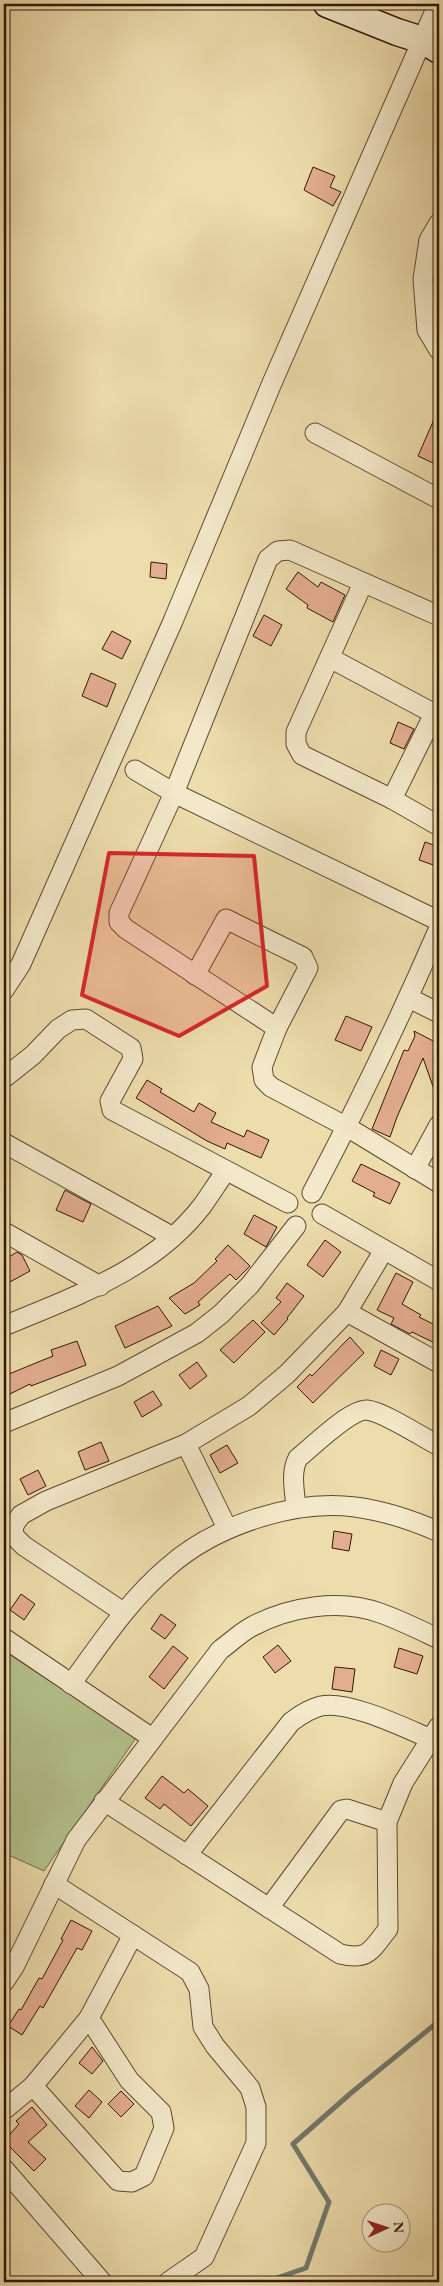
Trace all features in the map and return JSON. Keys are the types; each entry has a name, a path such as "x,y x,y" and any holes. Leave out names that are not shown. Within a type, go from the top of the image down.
{"street":[{"path":"327,4 431,45"},
{"path":"4,990 21,964 157,657 272,383 431,45 438,4"},
{"path":"439,223 429,240 424,279 427,330 439,350"},
{"path":"315,433 439,499"},
{"path":"277,1028 126,929 119,922 119,913 174,793 268,560 278,551 290,550 439,616"},
{"path":"363,583 296,732 296,744 302,755 392,799 439,826"},
{"path":"330,658 431,712 432,718 392,799"},
{"path":"135,770 174,793 439,921"},
{"path":"196,975 226,919 303,957 308,968 277,1028 262,1067 264,1080 272,1087 347,1127 439,1183"},
{"path":"312,1193 347,1127 409,998 439,928"},
{"path":"409,998 439,1013"},
{"path":"4,1078 33,1055 58,1029 72,1020 86,1019 131,1048 133,1059 110,1101 112,1110 288,1203"},
{"path":"415,1169 439,1125"},
{"path":"4,1143 173,1237"},
{"path":"4,1326 100,1286 132,1268 173,1237 201,1207 226,1170"},
{"path":"304,1192 312,1193 320,1202 322,1214 316,1223 307,1227 296,1226 288,1216 288,1203 294,1195 304,1192"},
{"path":"322,1214 439,1281"},
{"path":"4,1422 118,1376 197,1333 221,1314 250,1285 296,1226"},
{"path":"6,1234 100,1286"},
{"path":"123,1612 24,1546 13,1535 14,1525 21,1515 46,1501 186,1444 249,1406 287,1374 347,1312 384,1250"},
{"path":"347,1312 439,1363"},
{"path":"296,1508 294,1466 298,1458 354,1414 366,1410 378,1413 439,1446"},
{"path":"186,1444 227,1528"},
{"path":"71,1684 123,1612 168,1566 227,1528 296,1508 354,1507 406,1518 439,1532"},
{"path":"4,1982 14,1966 76,1840 220,1650 248,1628 276,1615 307,1608 343,1606 378,1612 439,1639"},
{"path":"4,1638 152,1738"},
{"path":"104,1801 187,1855 340,1954 356,1958 368,1954 389,1926 387,1822 403,1783 435,1732 342,1705 323,1706 306,1711 290,1722 187,1855"},
{"path":"269,1908 342,1810 347,1809 387,1822"},
{"path":"54,1884 190,1972 199,1989 203,2027 250,2088 256,2107 256,2143 204,2257 168,2282"},
{"path":"4,2110 33,2086 89,2018 133,1935"},
{"path":"33,2086 118,2181 132,2182 144,2176 164,2128 161,2112 129,2080 89,2018"},
{"path":"4,2169 102,2282"}],"highlighted area":[{"path":"109,853 254,856 267,986 179,1036 82,995"}],"green space":[{"path":"4,1651 136,1738 44,1871 4,1853"}],"building":[{"path":"313,167 335,176 330,187 341,192 333,206 304,190"},
{"path":"439,408 439,450 433,463 418,456"},
{"path":"151,562 167,564 166,579 150,577"},
{"path":"298,572 318,587 321,582 345,595 333,622 307,608 308,605 286,589"},
{"path":"264,615 282,625 271,646 253,636"},
{"path":"112,631 131,641 122,659 102,649"},
{"path":"91,673 116,684 107,707 82,696"},
{"path":"398,722 414,729 404,749 390,743"},
{"path":"425,842 439,847 439,867 419,860"},
{"path":"346,1016 372,1027 361,1051 335,1040"},
{"path":"414,1031 439,1044 439,1097 437,1098 423,1058 390,1137 372,1129 404,1050 408,1051 415,1036"},
{"path":"147,1080 162,1089 160,1092 194,1112 199,1103 216,1113 211,1122 244,1137 247,1130 269,1140 261,1158 227,1143 225,1149 207,1141 136,1098"},
{"path":"361,1164 400,1183 390,1204 373,1196 375,1193 352,1181"},
{"path":"65,1190 91,1204 83,1222 56,1210"},
{"path":"254,1215 277,1227 266,1247 244,1234"},
{"path":"325,1240 341,1252 323,1277 307,1265"},
{"path":"228,1245 250,1266 236,1280 230,1274 198,1302 200,1305 185,1314 169,1298 194,1283 217,1261 215,1259"},
{"path":"17,1252 22,1255 30,1271 8,1283 4,1274 4,1260"},
{"path":"396,1273 413,1282 402,1304 421,1315 419,1317 439,1327 439,1345 412,1332 410,1334 391,1324 394,1318 377,1310"},
{"path":"287,1283 304,1296 274,1335 261,1323 281,1302 276,1298"},
{"path":"158,1306 172,1326 125,1348 115,1326"},
{"path":"253,1320 265,1332 234,1363 220,1350"},
{"path":"350,1337 364,1353 313,1403 297,1387 310,1374 312,1376"},
{"path":"77,1341 86,1365 31,1386 30,1384 4,1397 4,1376 53,1356 51,1350"},
{"path":"381,1350 399,1359 391,1375 374,1366"},
{"path":"197,1362 207,1376 190,1389 179,1375"},
{"path":"153,1391 162,1405 142,1417 134,1402"},
{"path":"101,1442 109,1461 85,1470 78,1452"},
{"path":"227,1445 238,1463 220,1473 210,1455"},
{"path":"38,1470 46,1486 28,1495 20,1479"},
{"path":"334,1531 352,1534 349,1551 332,1548"},
{"path":"21,1594 35,1604 24,1620 10,1610"},
{"path":"161,1614 176,1625 165,1639 151,1629"},
{"path":"278,1645 291,1661 275,1673 263,1657"},
{"path":"173,1646 188,1658 164,1689 149,1677"},
{"path":"399,1648 423,1656 417,1674 394,1667"},
{"path":"335,1667 355,1669 352,1692 332,1689"},
{"path":"162,1776 184,1793 188,1789 208,1806 191,1826 164,1804 160,1809 145,1798"},
{"path":"71,1920 92,1931 82,1950 77,1948 43,2008 40,2006 22,2035 8,2026 19,2009 21,2010 39,1978 42,1979 63,1940 61,1939"},
{"path":"92,2047 103,2061 92,2074 79,2063"},
{"path":"89,2090 102,2102 89,2118 75,2106"},
{"path":"121,2091 134,2104 121,2117 108,2104"},
{"path":"32,2107 47,2125 28,2142 46,2159 34,2171 4,2141 19,2124 16,2121"}],"waterway":[{"path":"265,2282 306,2268 329,2202 293,2144 351,2093 439,2021"}]}
